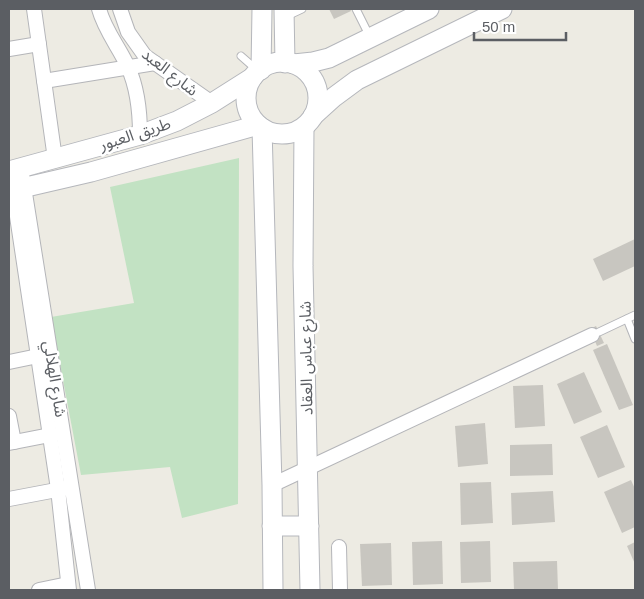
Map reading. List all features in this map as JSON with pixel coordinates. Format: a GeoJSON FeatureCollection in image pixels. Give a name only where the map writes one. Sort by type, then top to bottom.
{"type":"FeatureCollection","features":[{"type":"Feature","properties":{"kind":"street"},"geometry":{"type":"LineString","coordinates":[[34,9],[55,158]]}},
{"type":"Feature","properties":{"kind":"street","name":"شارع العبد"},"geometry":{"type":"LineString","coordinates":[[100,9],[106,30],[129,68],[136,90],[140,112],[140,135]]}},
{"type":"Feature","properties":{"kind":"street","name":"شارع العبد"},"geometry":{"type":"LineString","coordinates":[[120,9],[128,32],[145,56],[212,104]]}},
{"type":"Feature","properties":{"kind":"street"},"geometry":{"type":"LineString","coordinates":[[257,73],[262,9]]}},
{"type":"Feature","properties":{"kind":"street"},"geometry":{"type":"LineString","coordinates":[[429,9],[329,58],[313,62],[272,64],[257,73],[248,86],[246,97],[251,117],[260,127],[272,133],[294,132],[309,121],[334,97],[357,80],[502,9]]}},
{"type":"Feature","properties":{"kind":"street"},"geometry":{"type":"LineString","coordinates":[[284,13],[290,63]]}},
{"type":"Feature","properties":{"kind":"street"},"geometry":{"type":"LineString","coordinates":[[9,49],[39,44]]}},
{"type":"Feature","properties":{"kind":"street"},"geometry":{"type":"LineString","coordinates":[[44,81],[155,63]]}},
{"type":"Feature","properties":{"kind":"street"},"geometry":{"type":"LineString","coordinates":[[290,63],[305,70],[313,80],[318,92],[318,104],[309,121]]}},
{"type":"Feature","properties":{"kind":"street","name":"طريق العبور"},"geometry":{"type":"LineString","coordinates":[[12,169],[140,135],[177,121],[212,104],[257,73]]}},
{"type":"Feature","properties":{"kind":"street","name":"شارع عباس العقاد"},"geometry":{"type":"LineString","coordinates":[[309,121],[304,266],[310,590]]}},
{"type":"Feature","properties":{"kind":"street"},"geometry":{"type":"LineString","coordinates":[[260,127],[272,485],[273,590]]}},
{"type":"Feature","properties":{"kind":"street","name":"طريق العبور"},"geometry":{"type":"LineString","coordinates":[[16,190],[260,127]]}},
{"type":"Feature","properties":{"kind":"street","name":"شارع الهلالي"},"geometry":{"type":"LineString","coordinates":[[12,169],[73,487],[88,590]]}},
{"type":"Feature","properties":{"kind":"street","name":"شارع الهلالي"},"geometry":{"type":"LineString","coordinates":[[16,190],[58,489],[68,587]]}},
{"type":"Feature","properties":{"kind":"street"},"geometry":{"type":"LineString","coordinates":[[272,485],[596,333]]}},
{"type":"Feature","properties":{"kind":"street"},"geometry":{"type":"LineString","coordinates":[[9,362],[38,356]]}},
{"type":"Feature","properties":{"kind":"street"},"geometry":{"type":"LineString","coordinates":[[9,416],[11,443],[50,435]]}},
{"type":"Feature","properties":{"kind":"street"},"geometry":{"type":"LineString","coordinates":[[9,499],[73,487]]}},
{"type":"Feature","properties":{"kind":"street"},"geometry":{"type":"LineString","coordinates":[[272,526],[309,526]]}},
{"type":"Feature","properties":{"kind":"street"},"geometry":{"type":"LineString","coordinates":[[339,547],[340,590]]}},
{"type":"Feature","properties":{"kind":"street"},"geometry":{"type":"LineString","coordinates":[[39,590],[68,587]]}},
{"type":"Feature","properties":{"kind":"lane"},"geometry":{"type":"LineString","coordinates":[[284,13],[302,9]]}},
{"type":"Feature","properties":{"kind":"lane"},"geometry":{"type":"LineString","coordinates":[[356,9],[370,37]]}},
{"type":"Feature","properties":{"kind":"lane"},"geometry":{"type":"LineString","coordinates":[[241,56],[257,73]]}},
{"type":"Feature","properties":{"kind":"lane"},"geometry":{"type":"LineString","coordinates":[[596,333],[635,315]]}},
{"type":"Feature","properties":{"kind":"lane"},"geometry":{"type":"LineString","coordinates":[[627,319],[635,339]]}},
{"type":"Feature","properties":{"kind":"green space"},"geometry":{"type":"Polygon","coordinates":[[[239,158],[238,504],[182,518],[170,467],[81,475],[51,317],[134,303],[110,187],[239,158]]]}},
{"type":"Feature","properties":{"kind":"building"},"geometry":{"type":"Polygon","coordinates":[[[329,9],[350,9],[351,11],[334,19],[329,9]]]}},
{"type":"Feature","properties":{"kind":"building"},"geometry":{"type":"Polygon","coordinates":[[[635,239],[635,266],[603,281],[593,259],[635,239]]]}},
{"type":"Feature","properties":{"kind":"building"},"geometry":{"type":"Polygon","coordinates":[[[596,326],[604,343],[597,346],[590,329],[596,326]]]}},
{"type":"Feature","properties":{"kind":"building"},"geometry":{"type":"Polygon","coordinates":[[[607,344],[633,405],[619,410],[593,350],[607,344]]]}},
{"type":"Feature","properties":{"kind":"building"},"geometry":{"type":"Polygon","coordinates":[[[584,372],[602,412],[574,424],[557,384],[584,372]]]}},
{"type":"Feature","properties":{"kind":"building"},"geometry":{"type":"Polygon","coordinates":[[[543,385],[545,426],[515,428],[513,386],[543,385]]]}},
{"type":"Feature","properties":{"kind":"building"},"geometry":{"type":"Polygon","coordinates":[[[485,423],[488,464],[458,467],[455,426],[485,423]]]}},
{"type":"Feature","properties":{"kind":"building"},"geometry":{"type":"Polygon","coordinates":[[[607,425],[625,467],[598,478],[580,437],[607,425]]]}},
{"type":"Feature","properties":{"kind":"building"},"geometry":{"type":"Polygon","coordinates":[[[552,444],[553,475],[510,476],[510,445],[552,444]]]}},
{"type":"Feature","properties":{"kind":"building"},"geometry":{"type":"Polygon","coordinates":[[[631,480],[635,489],[635,527],[622,533],[604,492],[631,480]]]}},
{"type":"Feature","properties":{"kind":"building"},"geometry":{"type":"Polygon","coordinates":[[[491,482],[493,523],[461,525],[460,483],[491,482]]]}},
{"type":"Feature","properties":{"kind":"building"},"geometry":{"type":"Polygon","coordinates":[[[553,491],[555,522],[512,525],[511,493],[553,491]]]}},
{"type":"Feature","properties":{"kind":"building"},"geometry":{"type":"Polygon","coordinates":[[[442,541],[443,584],[413,585],[412,542],[442,541]]]}},
{"type":"Feature","properties":{"kind":"building"},"geometry":{"type":"Polygon","coordinates":[[[490,541],[491,582],[461,583],[460,542],[490,541]]]}},
{"type":"Feature","properties":{"kind":"building"},"geometry":{"type":"Polygon","coordinates":[[[635,542],[635,564],[627,546],[635,542]]]}},
{"type":"Feature","properties":{"kind":"building"},"geometry":{"type":"Polygon","coordinates":[[[391,543],[392,585],[362,586],[360,544],[391,543]]]}},
{"type":"Feature","properties":{"kind":"building"},"geometry":{"type":"Polygon","coordinates":[[[557,561],[558,590],[514,590],[513,562],[557,561]]]}}]}
